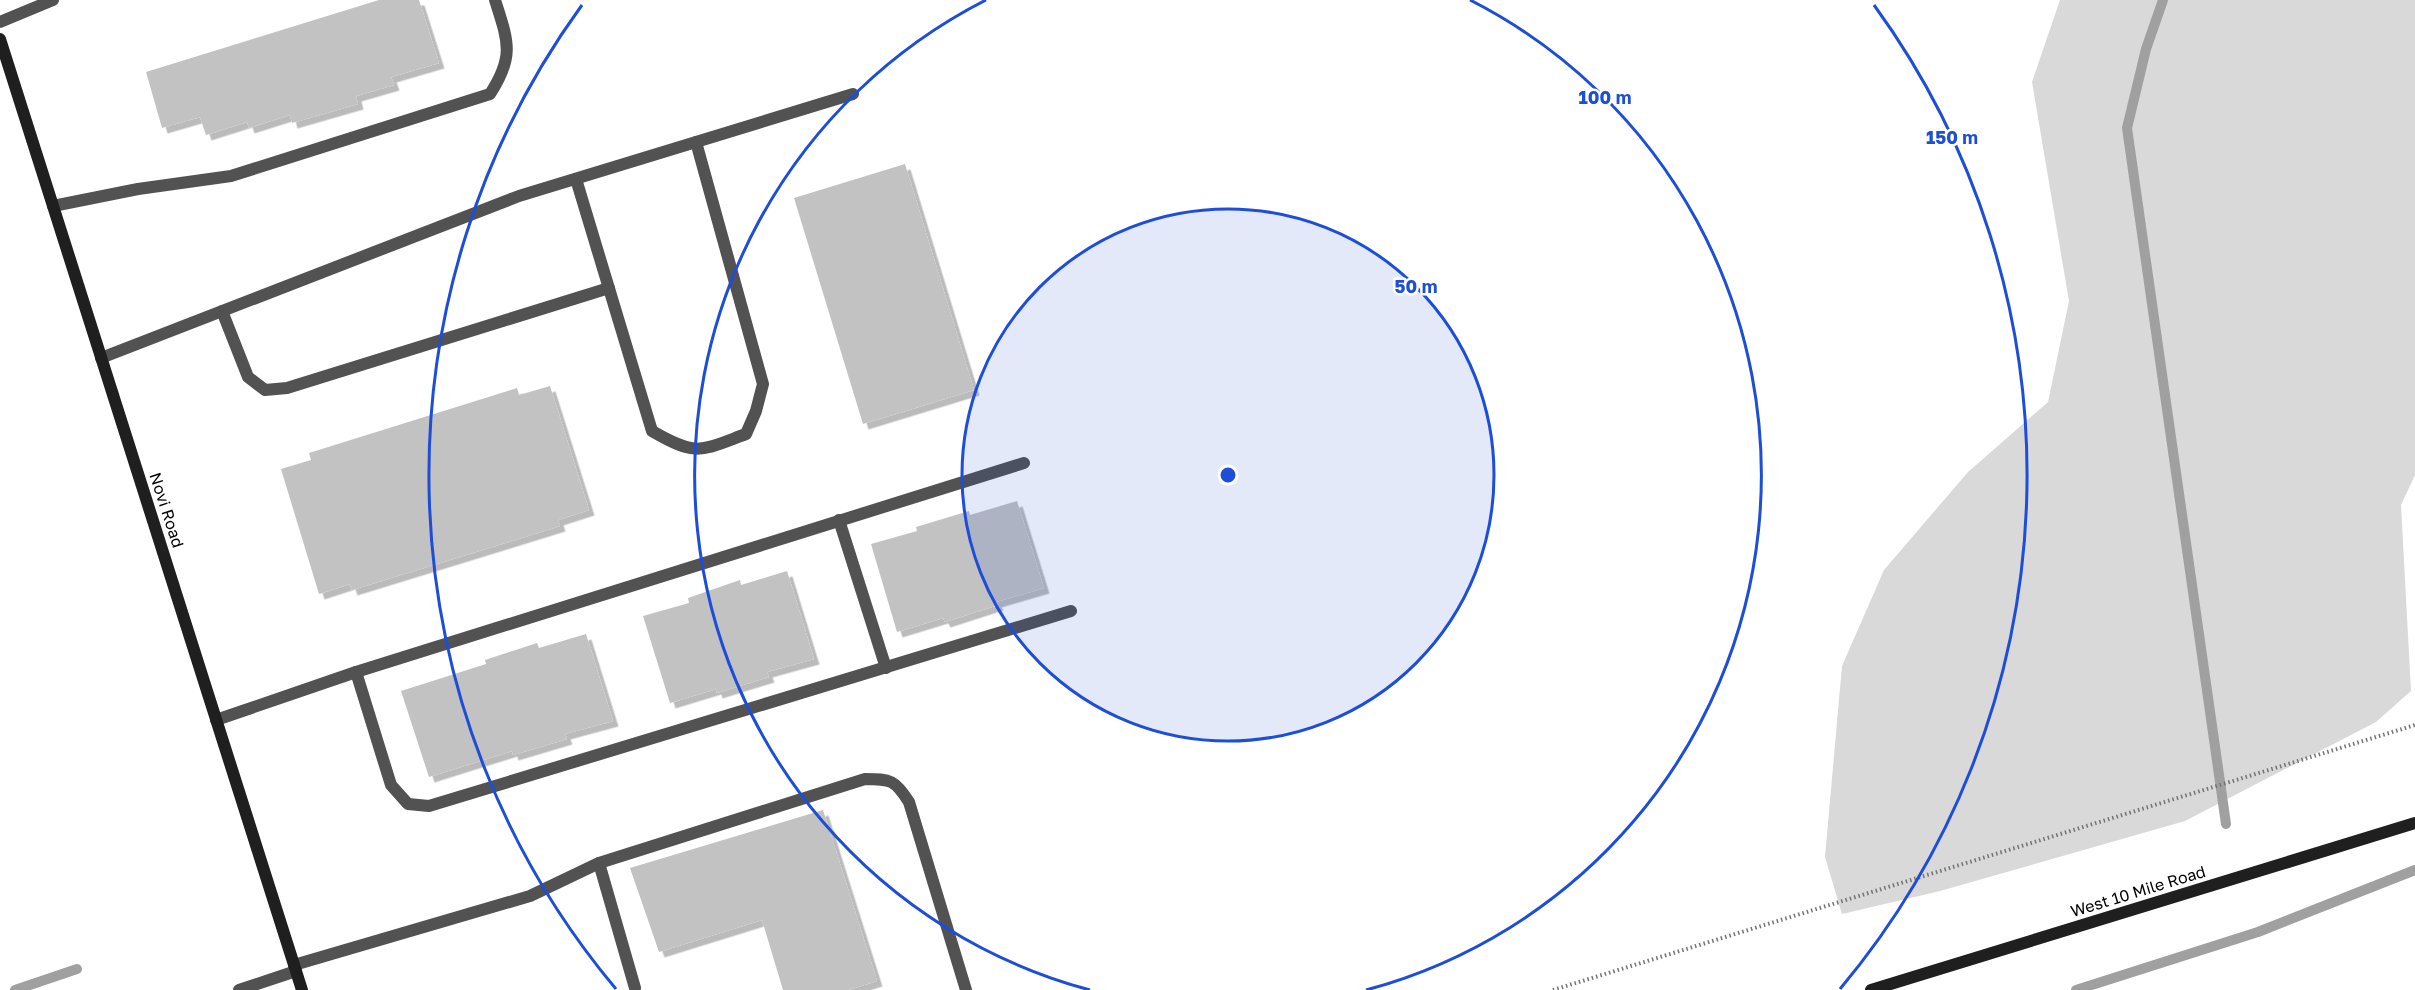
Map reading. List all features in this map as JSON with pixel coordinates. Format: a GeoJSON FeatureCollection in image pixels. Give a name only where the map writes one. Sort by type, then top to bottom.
{"type":"FeatureCollection","features":[{"type":"Feature","properties":{"kind":"main road","name":"Novi Road"},"geometry":{"type":"LineString","coordinates":[[0,39],[302,990]]}},
{"type":"Feature","properties":{"kind":"main road","name":"West 10 Mile Road"},"geometry":{"type":"LineString","coordinates":[[1871,990],[2415,823]]}},
{"type":"Feature","properties":{"kind":"lane"},"geometry":{"type":"LineString","coordinates":[[0,22],[53,0]]}},
{"type":"Feature","properties":{"kind":"lane"},"geometry":{"type":"LineString","coordinates":[[53,206],[138,189],[231,176],[490,94],[504,73],[508,41],[495,0]]}},
{"type":"Feature","properties":{"kind":"lane"},"geometry":{"type":"LineString","coordinates":[[101,358],[519,196],[853,94]]}},
{"type":"Feature","properties":{"kind":"lane"},"geometry":{"type":"LineString","coordinates":[[576,178],[652,431],[677,446],[702,450],[746,434],[756,411],[763,384],[696,142]]}},
{"type":"Feature","properties":{"kind":"lane"},"geometry":{"type":"LineString","coordinates":[[222,311],[248,376],[265,390],[287,388],[609,288]]}},
{"type":"Feature","properties":{"kind":"lane"},"geometry":{"type":"LineString","coordinates":[[216,720],[356,672],[1024,463]]}},
{"type":"Feature","properties":{"kind":"lane"},"geometry":{"type":"LineString","coordinates":[[839,520],[886,668]]}},
{"type":"Feature","properties":{"kind":"lane"},"geometry":{"type":"LineString","coordinates":[[356,672],[391,785],[408,804],[429,806],[1071,611]]}},
{"type":"Feature","properties":{"kind":"lane"},"geometry":{"type":"LineString","coordinates":[[239,990],[295,968],[530,896],[599,863],[865,779],[886,779],[898,785],[909,802],[966,990]]}},
{"type":"Feature","properties":{"kind":"lane"},"geometry":{"type":"LineString","coordinates":[[599,863],[635,989]]}},
{"type":"Feature","properties":{"kind":"path"},"geometry":{"type":"LineString","coordinates":[[1553,990],[2415,725]]}},
{"type":"Feature","properties":{"kind":"shaded area"},"geometry":{"type":"Polygon","coordinates":[[[2060,0],[2415,0],[2415,475],[2401,505],[2411,691],[2376,722],[2185,821],[1940,891],[1842,914],[1825,857],[1842,666],[1884,570],[1968,472],[2048,402],[2069,301],[2032,82],[2060,0]]]}},
{"type":"Feature","properties":{"kind":"building"},"geometry":{"type":"Polygon","coordinates":[[[379,0],[419,0],[439,63],[391,77],[394,85],[356,96],[358,104],[292,123],[290,115],[249,128],[247,122],[206,135],[200,117],[162,128],[146,72],[379,0]]]}},
{"type":"Feature","properties":{"kind":"building"},"geometry":{"type":"Polygon","coordinates":[[[905,164],[974,390],[863,424],[794,198],[905,164]]]}},
{"type":"Feature","properties":{"kind":"building"},"geometry":{"type":"Polygon","coordinates":[[[550,386],[589,510],[558,520],[560,526],[352,590],[350,584],[319,594],[281,469],[311,460],[309,453],[517,388],[519,395],[550,386]]]}},
{"type":"Feature","properties":{"kind":"building"},"geometry":{"type":"Polygon","coordinates":[[[1017,501],[1044,588],[996,602],[998,605],[945,622],[943,618],[897,632],[871,544],[917,531],[916,527],[969,511],[970,515],[1017,501]]]}},
{"type":"Feature","properties":{"kind":"building"},"geometry":{"type":"Polygon","coordinates":[[[787,571],[814,659],[767,672],[769,677],[717,693],[716,689],[670,703],[643,616],[689,603],[688,598],[740,580],[741,585],[787,571]]]}},
{"type":"Feature","properties":{"kind":"building"},"geometry":{"type":"Polygon","coordinates":[[[586,634],[613,721],[565,734],[567,739],[513,755],[512,751],[429,777],[401,691],[486,664],[485,660],[537,643],[539,648],[586,634]]]}},
{"type":"Feature","properties":{"kind":"building"},"geometry":{"type":"Polygon","coordinates":[[[823,810],[877,981],[848,990],[783,990],[762,920],[659,952],[630,868],[823,810]]]}},
{"type":"Feature","properties":{"kind":"waterway"},"geometry":{"type":"LineString","coordinates":[[2163,0],[2146,49],[2127,128],[2226,824]]}},
{"type":"Feature","properties":{"kind":"waterway"},"geometry":{"type":"LineString","coordinates":[[2076,990],[2258,932],[2415,870]]}},
{"type":"Feature","properties":{"kind":"waterway"},"geometry":{"type":"LineString","coordinates":[[15,990],[77,969]]}}]}
